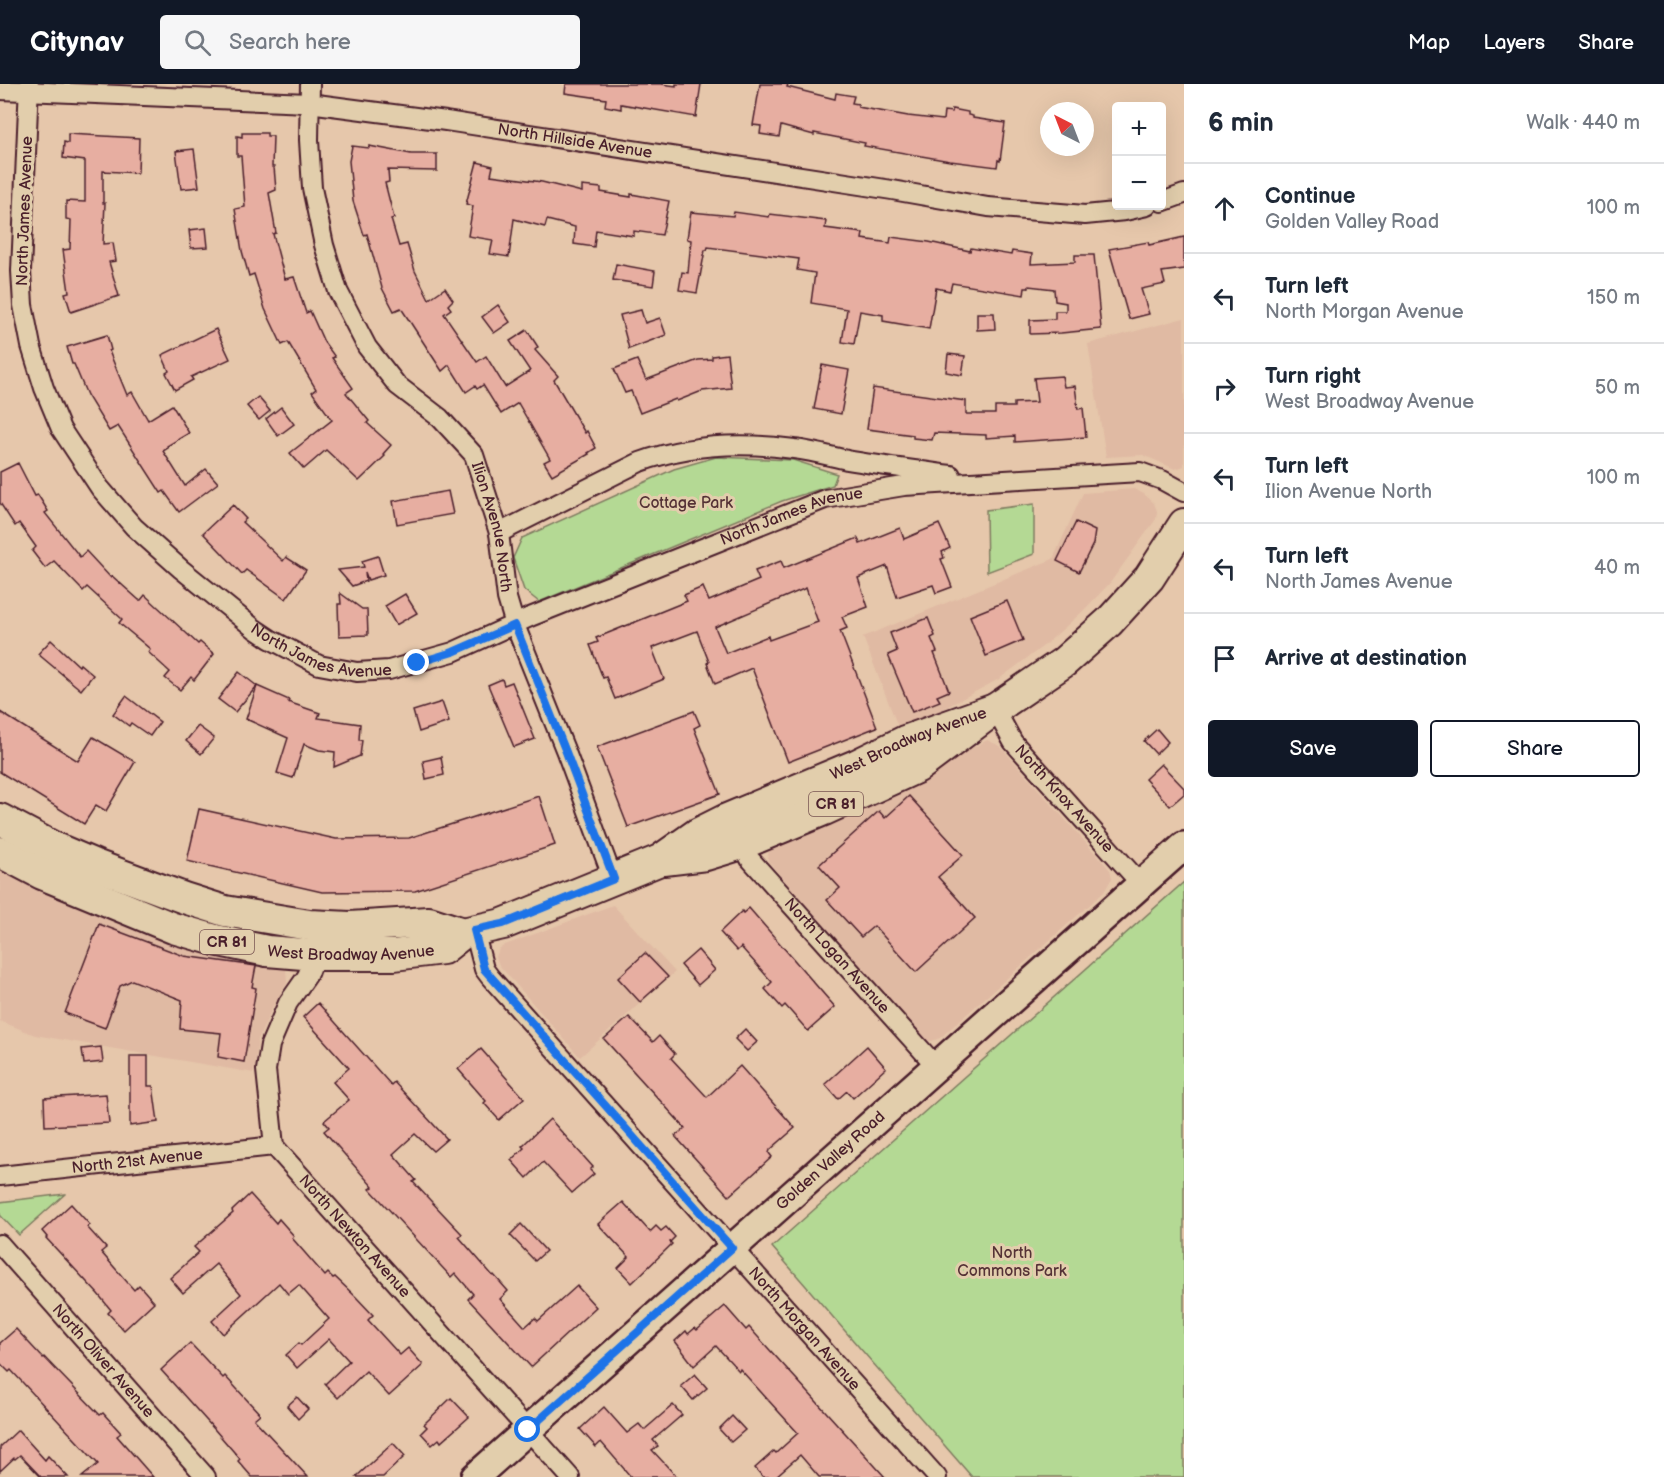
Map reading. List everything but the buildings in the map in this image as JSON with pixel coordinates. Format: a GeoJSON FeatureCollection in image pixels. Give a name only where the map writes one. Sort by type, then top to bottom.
{"type":"FeatureCollection","features":[{"type":"Feature","properties":{"kind":"main road","name":"West Broadway Avenue"},"geometry":{"type":"LineString","coordinates":[[660,860],[706,855],[742,844],[918,767],[995,709],[1064,662],[1109,622],[1149,578],[1183,529]]}},
{"type":"Feature","properties":{"kind":"main road","name":"West Broadway Avenue"},"geometry":{"type":"LineString","coordinates":[[0,852],[42,874],[173,928],[215,940],[267,951],[315,955],[394,955],[444,949],[469,931],[503,924],[660,860],[697,834],[727,819],[856,765],[905,741],[995,709]]}},
{"type":"Feature","properties":{"kind":"main road","name":"West Broadway Avenue"},"geometry":{"type":"LineString","coordinates":[[0,819],[95,865],[225,911],[319,926],[350,927],[429,922],[469,931]]}},
{"type":"Feature","properties":{"kind":"street","name":"Ilion Avenue North"},"geometry":{"type":"LineString","coordinates":[[310,84],[309,140],[312,188],[324,245],[338,291],[367,346],[397,385],[440,418],[474,455],[499,533],[507,598],[515,625],[614,879]]}},
{"type":"Feature","properties":{"kind":"street","name":"North Hillside Avenue"},"geometry":{"type":"LineString","coordinates":[[0,90],[29,87],[309,103],[458,123],[988,207],[1041,213],[1085,214],[1129,210]]}},
{"type":"Feature","properties":{"kind":"street","name":"North James Avenue"},"geometry":{"type":"LineString","coordinates":[[29,87],[21,271],[23,305],[31,346],[44,388],[61,429],[100,488],[134,527],[181,569],[255,629],[318,665],[357,672],[389,670],[453,652],[825,499],[904,486],[1140,472],[1162,480],[1184,492]]}},
{"type":"Feature","properties":{"kind":"street"},"geometry":{"type":"LineString","coordinates":[[1166,200],[1184,194]]}},
{"type":"Feature","properties":{"kind":"street","name":"North James Avenue"},"geometry":{"type":"LineString","coordinates":[[499,533],[557,506],[640,462],[658,455],[704,447],[749,445],[795,449],[849,460],[986,480]]}},
{"type":"Feature","properties":{"kind":"street","name":"North Knox Avenue"},"geometry":{"type":"LineString","coordinates":[[995,709],[1013,742],[1141,884]]}},
{"type":"Feature","properties":{"kind":"street","name":"North Logan Avenue"},"geometry":{"type":"LineString","coordinates":[[742,844],[750,859],[936,1066]]}},
{"type":"Feature","properties":{"kind":"street","name":"Golden Valley Road"},"geometry":{"type":"LineString","coordinates":[[476,1477],[1184,846]]}},
{"type":"Feature","properties":{"kind":"street","name":"North Morgan Avenue"},"geometry":{"type":"LineString","coordinates":[[469,931],[484,969],[490,977],[937,1477]]}},
{"type":"Feature","properties":{"kind":"street"},"geometry":{"type":"LineString","coordinates":[[274,1146],[266,1070],[270,1045],[288,1003],[307,976],[315,955]]}},
{"type":"Feature","properties":{"kind":"street","name":"North 21st Avenue"},"geometry":{"type":"LineString","coordinates":[[0,1176],[274,1146]]}},
{"type":"Feature","properties":{"kind":"street","name":"North Newton Avenue"},"geometry":{"type":"LineString","coordinates":[[274,1146],[570,1477]]}},
{"type":"Feature","properties":{"kind":"street","name":"North Oliver Avenue"},"geometry":{"type":"LineString","coordinates":[[0,1244],[206,1477]]}},
{"type":"Feature","properties":{"kind":"shaded area"},"geometry":{"type":"Polygon","coordinates":[[[1184,318],[1184,466],[1175,469],[1143,455],[1106,457],[1088,344],[1184,318]]]}},
{"type":"Feature","properties":{"kind":"shaded area"},"geometry":{"type":"Polygon","coordinates":[[[1134,489],[1154,503],[1157,511],[1156,519],[1110,583],[1046,644],[999,679],[900,732],[863,637],[1053,559],[1083,493],[1134,489]]]}},
{"type":"Feature","properties":{"kind":"shaded area"},"geometry":{"type":"Polygon","coordinates":[[[987,740],[1000,746],[1110,870],[1112,878],[1104,892],[940,1038],[925,1041],[768,861],[768,855],[770,847],[915,780],[987,740]]]}},
{"type":"Feature","properties":{"kind":"shaded area"},"geometry":{"type":"Polygon","coordinates":[[[0,865],[282,963],[286,969],[287,983],[273,1006],[258,1040],[254,1073],[35,1035],[0,1021],[0,865]]]}},
{"type":"Feature","properties":{"kind":"shaded area"},"geometry":{"type":"Polygon","coordinates":[[[613,905],[675,972],[580,1057],[499,965],[496,957],[499,949],[505,945],[613,905]]]}},
{"type":"Feature","properties":{"kind":"green space","name":"Cottage Park"},"geometry":{"type":"Polygon","coordinates":[[[716,457],[793,460],[837,474],[833,485],[782,501],[539,602],[524,590],[513,558],[522,538],[674,469],[716,457]]]}},
{"type":"Feature","properties":{"kind":"green space"},"geometry":{"type":"Polygon","coordinates":[[[1034,504],[1034,554],[987,572],[986,510],[1034,504]]]}},
{"type":"Feature","properties":{"kind":"green space","name":"North Commons Park"},"geometry":{"type":"Polygon","coordinates":[[[1184,882],[1184,1477],[972,1477],[772,1247],[1184,882]]]}},
{"type":"Feature","properties":{"kind":"green space"},"geometry":{"type":"Polygon","coordinates":[[[65,1194],[19,1235],[0,1215],[0,1202],[65,1194]]]}},
{"type":"Feature","properties":{"kind":"route"},"geometry":{"type":"LineString","coordinates":[[417,663],[453,652],[515,625],[614,879],[503,924],[474,930],[484,969],[732,1248],[528,1430]]}}]}
